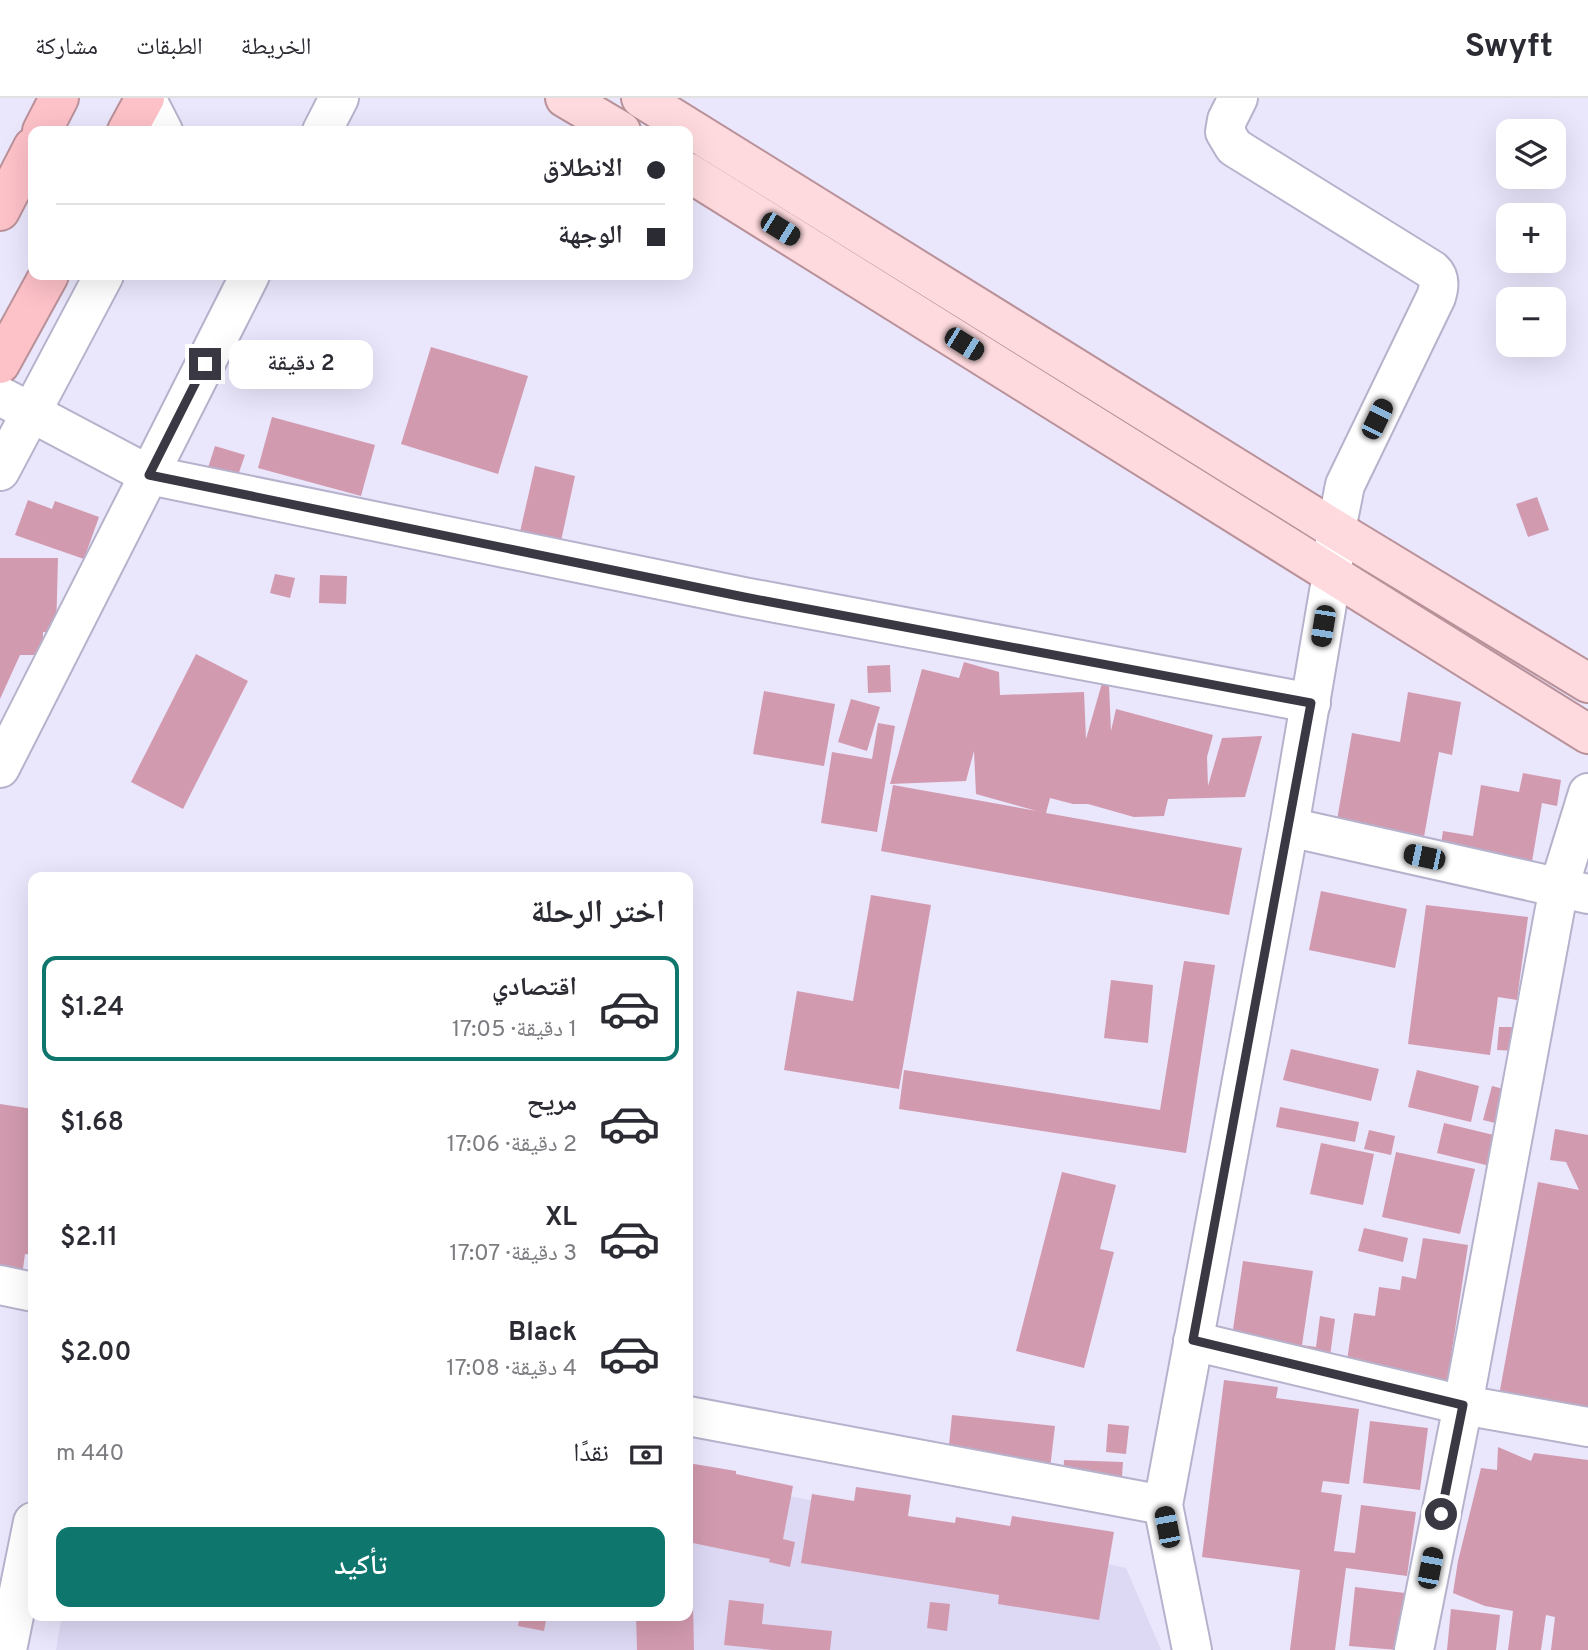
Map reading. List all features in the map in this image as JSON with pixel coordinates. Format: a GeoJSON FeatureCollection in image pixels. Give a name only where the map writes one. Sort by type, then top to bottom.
{"type":"FeatureCollection","features":[{"type":"Feature","properties":{"kind":"highway"},"geometry":{"type":"LineString","coordinates":[[45,126],[59,98]]}},
{"type":"Feature","properties":{"kind":"highway"},"geometry":{"type":"LineString","coordinates":[[130,126],[146,98]]}},
{"type":"Feature","properties":{"kind":"highway"},"geometry":{"type":"LineString","coordinates":[[0,211],[28,157]]}},
{"type":"Feature","properties":{"kind":"highway"},"geometry":{"type":"LineString","coordinates":[[0,364],[46,280]]}},
{"type":"Feature","properties":{"kind":"main road"},"geometry":{"type":"LineString","coordinates":[[565,98],[613,126]]}},
{"type":"Feature","properties":{"kind":"main road"},"geometry":{"type":"LineString","coordinates":[[641,98],[678,126]]}},
{"type":"Feature","properties":{"kind":"main road"},"geometry":{"type":"LineString","coordinates":[[693,136],[1588,683]]}},
{"type":"Feature","properties":{"kind":"main road"},"geometry":{"type":"LineString","coordinates":[[693,175],[1588,734]]}},
{"type":"Feature","properties":{"kind":"street"},"geometry":{"type":"LineString","coordinates":[[146,98],[160,126]]}},
{"type":"Feature","properties":{"kind":"street"},"geometry":{"type":"LineString","coordinates":[[325,126],[339,98]]}},
{"type":"Feature","properties":{"kind":"street"},"geometry":{"type":"LineString","coordinates":[[1192,1650],[1163,1505],[1289,827],[1332,574],[1336,530],[1345,485],[1436,298],[1439,284],[1432,270],[1234,147],[1224,132],[1238,98]]}},
{"type":"Feature","properties":{"kind":"street"},"geometry":{"type":"LineString","coordinates":[[0,471],[16,404],[101,280]]}},
{"type":"Feature","properties":{"kind":"street"},"geometry":{"type":"LineString","coordinates":[[0,768],[247,280]]}},
{"type":"Feature","properties":{"kind":"street"},"geometry":{"type":"LineString","coordinates":[[16,404],[149,475],[744,597],[1311,703]]}},
{"type":"Feature","properties":{"kind":"street"},"geometry":{"type":"LineString","coordinates":[[1414,1650],[1463,1405],[1574,891],[1588,793]]}},
{"type":"Feature","properties":{"kind":"street"},"geometry":{"type":"LineString","coordinates":[[1289,827],[1574,891]]}},
{"type":"Feature","properties":{"kind":"street"},"geometry":{"type":"LineString","coordinates":[[0,1284],[28,1291]]}},
{"type":"Feature","properties":{"kind":"street"},"geometry":{"type":"LineString","coordinates":[[1193,1340],[1463,1405],[1588,1427]]}},
{"type":"Feature","properties":{"kind":"street"},"geometry":{"type":"LineString","coordinates":[[693,1417],[1163,1505]]}},
{"type":"Feature","properties":{"kind":"street"},"geometry":{"type":"LineString","coordinates":[[7,1650],[28,1547]]}},
{"type":"Feature","properties":{"kind":"shaded area"},"geometry":{"type":"Polygon","coordinates":[[[693,1475],[1126,1568],[1161,1650],[56,1650],[61,1621],[693,1621],[693,1475]]]}},
{"type":"Feature","properties":{"kind":"building"},"geometry":{"type":"Polygon","coordinates":[[[431,347],[528,376],[498,474],[401,444],[431,347]]]}},
{"type":"Feature","properties":{"kind":"building"},"geometry":{"type":"Polygon","coordinates":[[[272,417],[375,445],[361,496],[258,468],[272,417]]]}},
{"type":"Feature","properties":{"kind":"building"},"geometry":{"type":"Polygon","coordinates":[[[215,446],[245,455],[235,484],[206,474],[215,446]]]}},
{"type":"Feature","properties":{"kind":"building"},"geometry":{"type":"Polygon","coordinates":[[[535,466],[575,476],[561,541],[520,532],[535,466]]]}},
{"type":"Feature","properties":{"kind":"building"},"geometry":{"type":"Polygon","coordinates":[[[1537,497],[1549,530],[1528,537],[1516,504],[1537,497]]]}},
{"type":"Feature","properties":{"kind":"building"},"geometry":{"type":"Polygon","coordinates":[[[28,500],[52,509],[55,501],[99,517],[84,559],[15,535],[28,500]]]}},
{"type":"Feature","properties":{"kind":"building"},"geometry":{"type":"Polygon","coordinates":[[[0,558],[58,558],[56,633],[43,632],[43,655],[20,655],[0,699],[0,558]]]}},
{"type":"Feature","properties":{"kind":"building"},"geometry":{"type":"Polygon","coordinates":[[[275,574],[295,578],[290,598],[270,593],[275,574]]]}},
{"type":"Feature","properties":{"kind":"building"},"geometry":{"type":"Polygon","coordinates":[[[320,575],[347,576],[346,604],[319,603],[320,575]]]}},
{"type":"Feature","properties":{"kind":"building"},"geometry":{"type":"Polygon","coordinates":[[[196,654],[248,681],[183,809],[131,782],[196,654]]]}},
{"type":"Feature","properties":{"kind":"building"},"geometry":{"type":"Polygon","coordinates":[[[964,662],[999,672],[1000,695],[1084,692],[1086,739],[1108,662],[1111,731],[1116,709],[1213,735],[1207,757],[1208,786],[1222,738],[1262,736],[1245,797],[1168,799],[1164,816],[1134,817],[1088,804],[1073,804],[1050,798],[1046,813],[1242,848],[1229,915],[881,851],[893,785],[1037,811],[976,794],[974,751],[966,781],[890,784],[922,669],[959,678],[964,662]]]}},
{"type":"Feature","properties":{"kind":"building"},"geometry":{"type":"Polygon","coordinates":[[[890,665],[891,692],[868,693],[867,666],[890,665]]]}},
{"type":"Feature","properties":{"kind":"building"},"geometry":{"type":"Polygon","coordinates":[[[764,691],[835,704],[824,766],[753,754],[764,691]]]}},
{"type":"Feature","properties":{"kind":"building"},"geometry":{"type":"Polygon","coordinates":[[[1408,692],[1461,702],[1452,755],[1439,752],[1419,865],[1332,849],[1352,733],[1400,742],[1408,692]]]}},
{"type":"Feature","properties":{"kind":"building"},"geometry":{"type":"Polygon","coordinates":[[[851,699],[880,707],[867,751],[838,742],[851,699]]]}},
{"type":"Feature","properties":{"kind":"building"},"geometry":{"type":"Polygon","coordinates":[[[878,723],[895,726],[877,832],[821,823],[832,752],[872,759],[878,723]]]}},
{"type":"Feature","properties":{"kind":"building"},"geometry":{"type":"Polygon","coordinates":[[[1523,773],[1561,780],[1557,806],[1542,803],[1529,879],[1438,864],[1443,831],[1473,836],[1481,785],[1519,792],[1523,773]]]}},
{"type":"Feature","properties":{"kind":"building"},"geometry":{"type":"Polygon","coordinates":[[[1321,891],[1407,909],[1395,968],[1309,950],[1321,891]]]}},
{"type":"Feature","properties":{"kind":"building"},"geometry":{"type":"Polygon","coordinates":[[[871,895],[931,905],[899,1089],[784,1070],[797,991],[853,1001],[871,895]]]}},
{"type":"Feature","properties":{"kind":"building"},"geometry":{"type":"Polygon","coordinates":[[[1426,905],[1528,917],[1517,1000],[1498,997],[1490,1055],[1408,1044],[1426,905]]]}},
{"type":"Feature","properties":{"kind":"building"},"geometry":{"type":"Polygon","coordinates":[[[1184,961],[1215,965],[1186,1153],[899,1109],[904,1070],[1160,1110],[1184,961]]]}},
{"type":"Feature","properties":{"kind":"building"},"geometry":{"type":"Polygon","coordinates":[[[1111,980],[1153,985],[1148,1043],[1104,1038],[1111,980]]]}},
{"type":"Feature","properties":{"kind":"building"},"geometry":{"type":"Polygon","coordinates":[[[1499,1027],[1516,1027],[1515,1051],[1497,1050],[1499,1027]]]}},
{"type":"Feature","properties":{"kind":"building"},"geometry":{"type":"Polygon","coordinates":[[[1291,1049],[1379,1069],[1371,1101],[1283,1080],[1291,1049]]]}},
{"type":"Feature","properties":{"kind":"building"},"geometry":{"type":"Polygon","coordinates":[[[1417,1070],[1479,1086],[1471,1122],[1408,1107],[1417,1070]]]}},
{"type":"Feature","properties":{"kind":"building"},"geometry":{"type":"Polygon","coordinates":[[[1492,1086],[1515,1092],[1507,1126],[1483,1120],[1492,1086]]]}},
{"type":"Feature","properties":{"kind":"building"},"geometry":{"type":"Polygon","coordinates":[[[0,1104],[28,1108],[28,1254],[25,1254],[22,1276],[0,1273],[0,1104]]]}},
{"type":"Feature","properties":{"kind":"building"},"geometry":{"type":"Polygon","coordinates":[[[1280,1107],[1359,1122],[1355,1142],[1276,1127],[1280,1107]]]}},
{"type":"Feature","properties":{"kind":"building"},"geometry":{"type":"Polygon","coordinates":[[[1444,1123],[1506,1138],[1498,1168],[1437,1153],[1444,1123]]]}},
{"type":"Feature","properties":{"kind":"building"},"geometry":{"type":"Polygon","coordinates":[[[1555,1129],[1588,1135],[1588,1430],[1498,1401],[1538,1182],[1579,1190],[1566,1162],[1550,1160],[1555,1129]]]}},
{"type":"Feature","properties":{"kind":"building"},"geometry":{"type":"Polygon","coordinates":[[[1369,1130],[1395,1136],[1391,1155],[1364,1149],[1369,1130]]]}},
{"type":"Feature","properties":{"kind":"building"},"geometry":{"type":"Polygon","coordinates":[[[1321,1143],[1374,1154],[1363,1205],[1310,1194],[1321,1143]]]}},
{"type":"Feature","properties":{"kind":"building"},"geometry":{"type":"Polygon","coordinates":[[[1396,1152],[1475,1169],[1460,1234],[1382,1217],[1396,1152]]]}},
{"type":"Feature","properties":{"kind":"building"},"geometry":{"type":"Polygon","coordinates":[[[1062,1172],[1116,1185],[1100,1249],[1114,1252],[1084,1368],[1016,1351],[1062,1172]]]}},
{"type":"Feature","properties":{"kind":"building"},"geometry":{"type":"Polygon","coordinates":[[[1364,1228],[1408,1238],[1403,1262],[1358,1251],[1364,1228]]]}},
{"type":"Feature","properties":{"kind":"building"},"geometry":{"type":"Polygon","coordinates":[[[1423,1238],[1468,1245],[1445,1396],[1344,1381],[1354,1313],[1375,1316],[1379,1287],[1400,1290],[1402,1276],[1416,1279],[1423,1238]]]}},
{"type":"Feature","properties":{"kind":"building"},"geometry":{"type":"Polygon","coordinates":[[[1243,1261],[1313,1271],[1302,1345],[1316,1347],[1320,1316],[1335,1319],[1328,1371],[1229,1357],[1243,1261]]]}},
{"type":"Feature","properties":{"kind":"building"},"geometry":{"type":"Polygon","coordinates":[[[1224,1380],[1278,1387],[1276,1398],[1359,1409],[1349,1484],[1323,1481],[1321,1492],[1342,1495],[1334,1551],[1355,1553],[1361,1505],[1416,1512],[1407,1576],[1346,1568],[1335,1650],[1290,1650],[1300,1570],[1202,1557],[1224,1380]]]}},
{"type":"Feature","properties":{"kind":"building"},"geometry":{"type":"Polygon","coordinates":[[[952,1415],[1055,1426],[1049,1477],[947,1465],[952,1415]]]}},
{"type":"Feature","properties":{"kind":"building"},"geometry":{"type":"Polygon","coordinates":[[[1370,1421],[1428,1428],[1420,1490],[1363,1483],[1370,1421]]]}},
{"type":"Feature","properties":{"kind":"building"},"geometry":{"type":"Polygon","coordinates":[[[1108,1424],[1129,1426],[1126,1454],[1106,1452],[1108,1424]]]}},
{"type":"Feature","properties":{"kind":"building"},"geometry":{"type":"Polygon","coordinates":[[[1498,1447],[1531,1461],[1534,1453],[1588,1460],[1588,1650],[1551,1650],[1555,1617],[1546,1615],[1541,1650],[1508,1650],[1513,1611],[1485,1606],[1453,1593],[1458,1561],[1481,1468],[1497,1470],[1498,1447]]]}},
{"type":"Feature","properties":{"kind":"building"},"geometry":{"type":"Polygon","coordinates":[[[1064,1460],[1123,1462],[1121,1491],[1063,1489],[1064,1460]]]}},
{"type":"Feature","properties":{"kind":"building"},"geometry":{"type":"Polygon","coordinates":[[[693,1464],[736,1471],[736,1474],[793,1486],[783,1539],[795,1542],[790,1567],[769,1562],[770,1559],[693,1543],[693,1464]]]}},
{"type":"Feature","properties":{"kind":"building"},"geometry":{"type":"Polygon","coordinates":[[[856,1487],[911,1495],[908,1516],[955,1523],[956,1517],[1010,1526],[1012,1516],[1114,1532],[1099,1620],[998,1604],[999,1595],[801,1563],[812,1494],[854,1501],[856,1487]]]}},
{"type":"Feature","properties":{"kind":"building"},"geometry":{"type":"Polygon","coordinates":[[[1355,1587],[1405,1593],[1398,1650],[1349,1646],[1355,1587]]]}},
{"type":"Feature","properties":{"kind":"building"},"geometry":{"type":"Polygon","coordinates":[[[729,1600],[764,1604],[762,1624],[832,1631],[830,1650],[773,1650],[724,1645],[729,1600]]]}},
{"type":"Feature","properties":{"kind":"building"},"geometry":{"type":"Polygon","coordinates":[[[930,1602],[950,1604],[947,1631],[927,1628],[930,1602]]]}},
{"type":"Feature","properties":{"kind":"building"},"geometry":{"type":"Polygon","coordinates":[[[693,1605],[694,1650],[637,1650],[636,1621],[693,1621],[693,1605]]]}},
{"type":"Feature","properties":{"kind":"building"},"geometry":{"type":"Polygon","coordinates":[[[1451,1609],[1500,1615],[1496,1650],[1447,1650],[1451,1609]]]}},
{"type":"Feature","properties":{"kind":"building"},"geometry":{"type":"Polygon","coordinates":[[[519,1621],[546,1621],[544,1631],[518,1626],[519,1621]]]}},
{"type":"Feature","properties":{"kind":"route"},"geometry":{"type":"LineString","coordinates":[[205,364],[149,475],[744,597],[1311,703],[1193,1340],[1463,1405],[1441,1514]]}}]}
